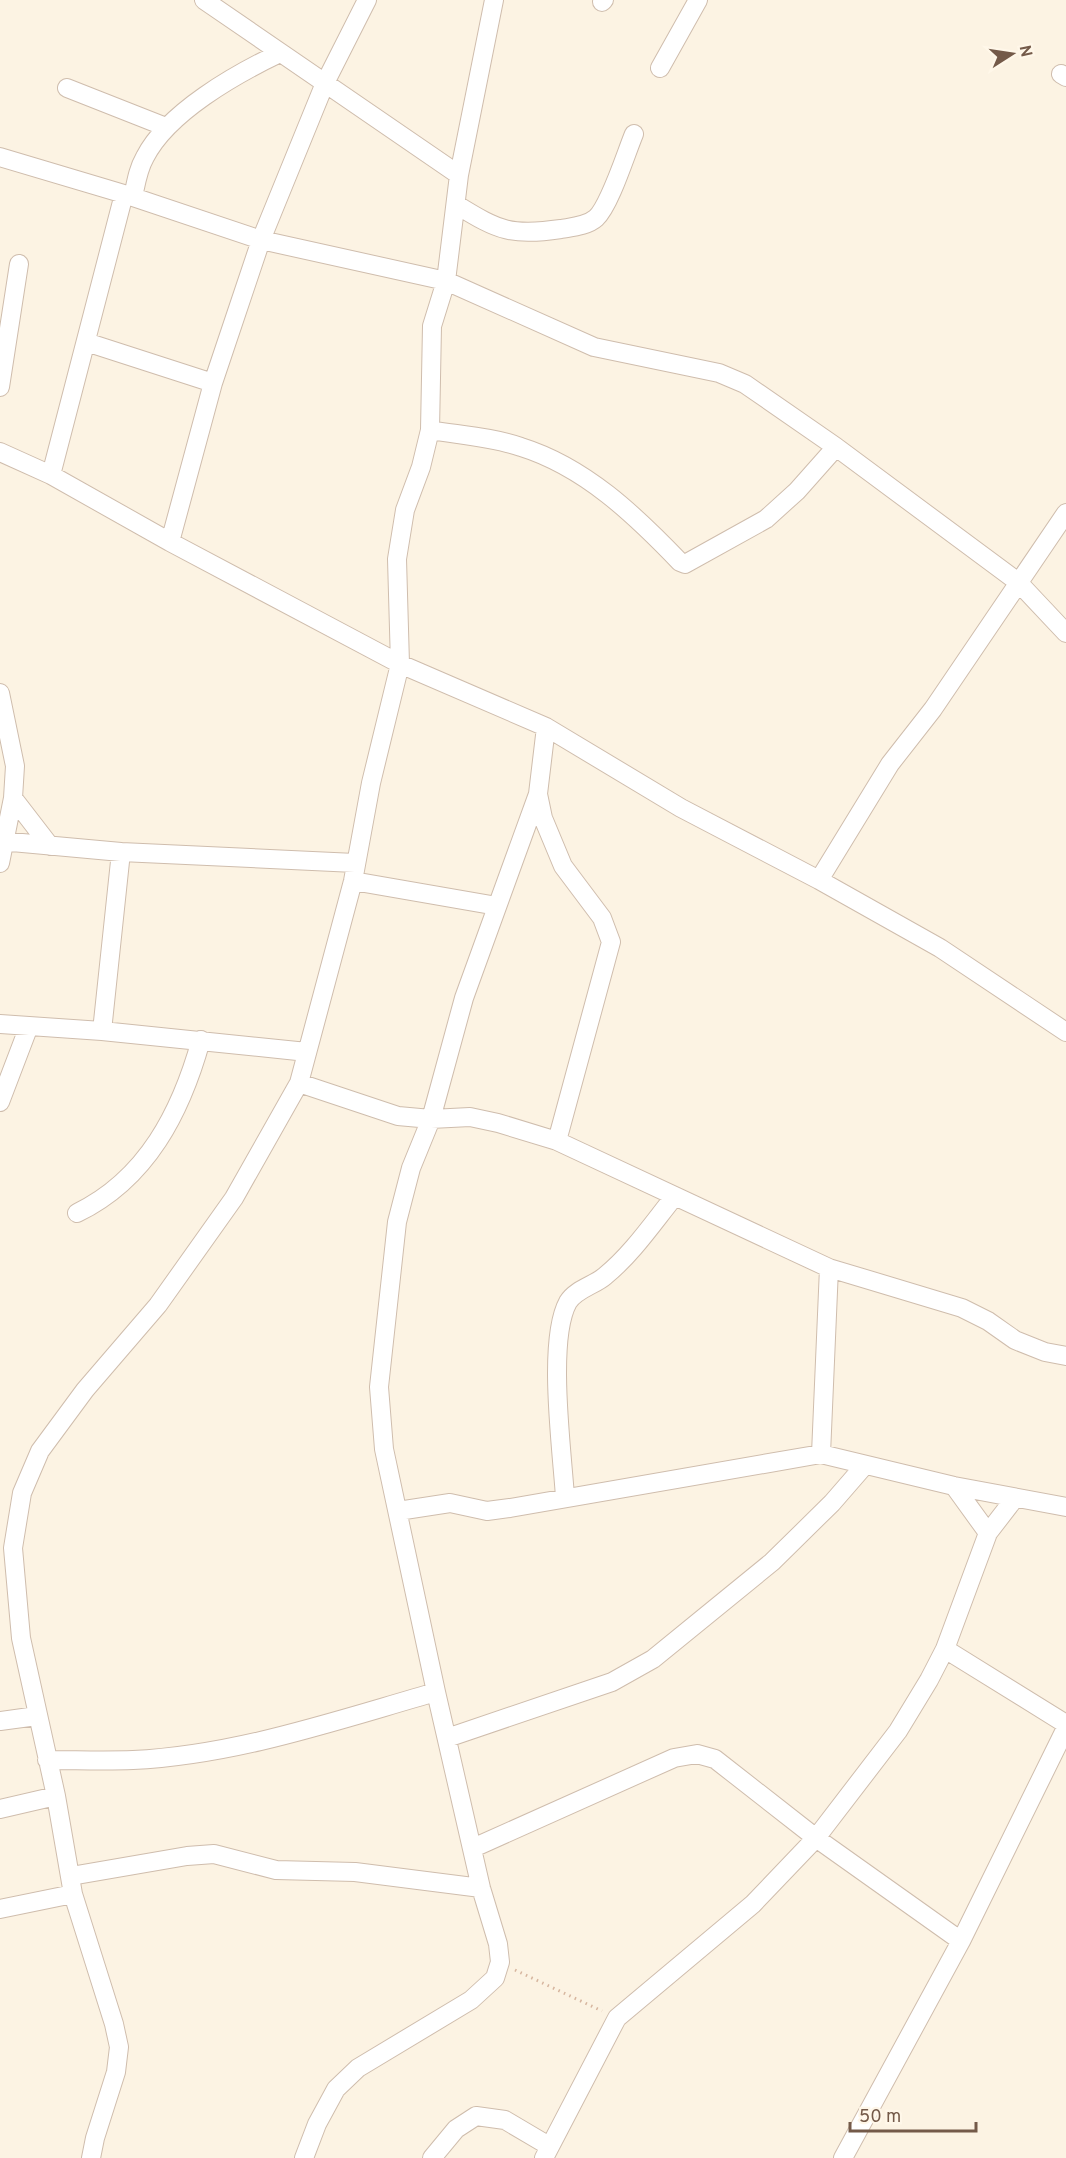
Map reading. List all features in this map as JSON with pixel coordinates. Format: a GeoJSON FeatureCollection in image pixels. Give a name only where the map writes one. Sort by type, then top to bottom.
{"type":"FeatureCollection","features":[{"type":"Feature","properties":{"kind":"street"},"geometry":{"type":"LineString","coordinates":[[204,0],[459,175]]}},
{"type":"Feature","properties":{"kind":"street"},"geometry":{"type":"LineString","coordinates":[[170,542],[213,383],[261,240],[325,83],[367,0]]}},
{"type":"Feature","properties":{"kind":"street"},"geometry":{"type":"LineString","coordinates":[[91,2158],[94,2138],[116,2072],[119,2047],[72,1885],[56,1796],[36,1716],[21,1638],[7,1546],[22,1493],[40,1451],[85,1390],[158,1305],[234,1198],[299,1083],[354,872],[400,664],[397,559],[405,510],[421,467],[430,430],[432,326],[446,281],[459,175],[494,0]]}},
{"type":"Feature","properties":{"kind":"street"},"geometry":{"type":"LineString","coordinates":[[660,68],[698,0]]}},
{"type":"Feature","properties":{"kind":"street"},"geometry":{"type":"LineString","coordinates":[[51,475],[128,195],[144,158],[166,128],[233,76],[280,53]]}},
{"type":"Feature","properties":{"kind":"street"},"geometry":{"type":"LineString","coordinates":[[68,88],[166,128]]}},
{"type":"Feature","properties":{"kind":"street"},"geometry":{"type":"LineString","coordinates":[[457,205],[485,222],[509,232],[529,233],[577,227],[596,218],[609,195],[634,134]]}},
{"type":"Feature","properties":{"kind":"street"},"geometry":{"type":"LineString","coordinates":[[0,157],[128,195],[261,240],[446,281],[594,347],[720,373],[736,380],[836,447],[1018,582],[1066,633]]}},
{"type":"Feature","properties":{"kind":"street"},"geometry":{"type":"LineString","coordinates":[[0,387],[19,264]]}},
{"type":"Feature","properties":{"kind":"street"},"geometry":{"type":"LineString","coordinates":[[86,342],[213,383]]}},
{"type":"Feature","properties":{"kind":"street"},"geometry":{"type":"LineString","coordinates":[[430,430],[519,446],[547,457],[588,480],[638,519],[680,562],[685,564],[766,519],[797,491],[836,447]]}},
{"type":"Feature","properties":{"kind":"street"},"geometry":{"type":"LineString","coordinates":[[0,452],[51,475],[170,542],[400,664],[546,727],[681,808],[819,880],[940,948],[1066,1032]]}},
{"type":"Feature","properties":{"kind":"street"},"geometry":{"type":"LineString","coordinates":[[819,880],[890,764],[933,709],[1066,513]]}},
{"type":"Feature","properties":{"kind":"street"},"geometry":{"type":"LineString","coordinates":[[0,693],[15,766],[13,798],[0,863]]}},
{"type":"Feature","properties":{"kind":"street"},"geometry":{"type":"LineString","coordinates":[[304,2158],[317,2124],[336,2089],[358,2068],[471,2000],[495,1978],[500,1962],[498,1944],[481,1888],[436,1692],[384,1449],[379,1387],[397,1222],[411,1168],[431,1119],[464,998],[538,794],[546,727]]}},
{"type":"Feature","properties":{"kind":"street"},"geometry":{"type":"LineString","coordinates":[[538,794],[543,818],[563,866],[602,918],[611,942],[605,973],[594,1004],[557,1141]]}},
{"type":"Feature","properties":{"kind":"street"},"geometry":{"type":"LineString","coordinates":[[13,798],[50,846]]}},
{"type":"Feature","properties":{"kind":"street"},"geometry":{"type":"LineString","coordinates":[[3,841],[354,872],[497,906]]}},
{"type":"Feature","properties":{"kind":"street"},"geometry":{"type":"LineString","coordinates":[[102,1031],[121,852]]}},
{"type":"Feature","properties":{"kind":"street"},"geometry":{"type":"LineString","coordinates":[[0,1024],[201,1040],[307,1052]]}},
{"type":"Feature","properties":{"kind":"street"},"geometry":{"type":"LineString","coordinates":[[0,1102],[29,1026]]}},
{"type":"Feature","properties":{"kind":"street"},"geometry":{"type":"LineString","coordinates":[[77,1213],[101,1202],[116,1189],[146,1159],[161,1140],[194,1066],[201,1040]]}},
{"type":"Feature","properties":{"kind":"street"},"geometry":{"type":"LineString","coordinates":[[299,1083],[398,1116],[431,1119],[470,1117],[557,1141],[829,1268],[962,1308],[988,1321],[1015,1340],[1045,1352],[1066,1356]]}},
{"type":"Feature","properties":{"kind":"street"},"geometry":{"type":"LineString","coordinates":[[565,1497],[556,1355],[561,1320],[569,1300],[604,1277],[627,1255],[674,1197]]}},
{"type":"Feature","properties":{"kind":"street"},"geometry":{"type":"LineString","coordinates":[[821,1454],[829,1268]]}},
{"type":"Feature","properties":{"kind":"street"},"geometry":{"type":"LineString","coordinates":[[398,1511],[450,1503],[487,1511],[821,1454],[954,1486],[1066,1506]]}},
{"type":"Feature","properties":{"kind":"street"},"geometry":{"type":"LineString","coordinates":[[447,1738],[612,1682],[653,1659],[772,1562],[832,1503],[865,1465]]}},
{"type":"Feature","properties":{"kind":"street"},"geometry":{"type":"LineString","coordinates":[[954,1486],[988,1533]]}},
{"type":"Feature","properties":{"kind":"street"},"geometry":{"type":"LineString","coordinates":[[432,2158],[456,2129],[476,2116],[505,2120],[546,2152],[617,2018],[753,1904],[816,1838],[898,1731],[945,1649],[988,1533],[1015,1498]]}},
{"type":"Feature","properties":{"kind":"street"},"geometry":{"type":"LineString","coordinates":[[843,2158],[961,1941],[1066,1726],[945,1649]]}},
{"type":"Feature","properties":{"kind":"street"},"geometry":{"type":"LineString","coordinates":[[47,1760],[134,1760],[212,1749],[279,1737],[436,1692]]}},
{"type":"Feature","properties":{"kind":"street"},"geometry":{"type":"LineString","coordinates":[[0,1721],[36,1716]]}},
{"type":"Feature","properties":{"kind":"street"},"geometry":{"type":"LineString","coordinates":[[473,1848],[674,1758],[697,1754],[715,1760],[816,1838],[961,1941]]}},
{"type":"Feature","properties":{"kind":"street"},"geometry":{"type":"LineString","coordinates":[[0,1809],[56,1796]]}},
{"type":"Feature","properties":{"kind":"street"},"geometry":{"type":"LineString","coordinates":[[0,1909],[72,1885],[187,1856],[214,1854],[276,1870],[355,1872],[481,1888]]}},
{"type":"Feature","properties":{"kind":"path"},"geometry":{"type":"LineString","coordinates":[[500,1962],[617,2018]]}}]}
